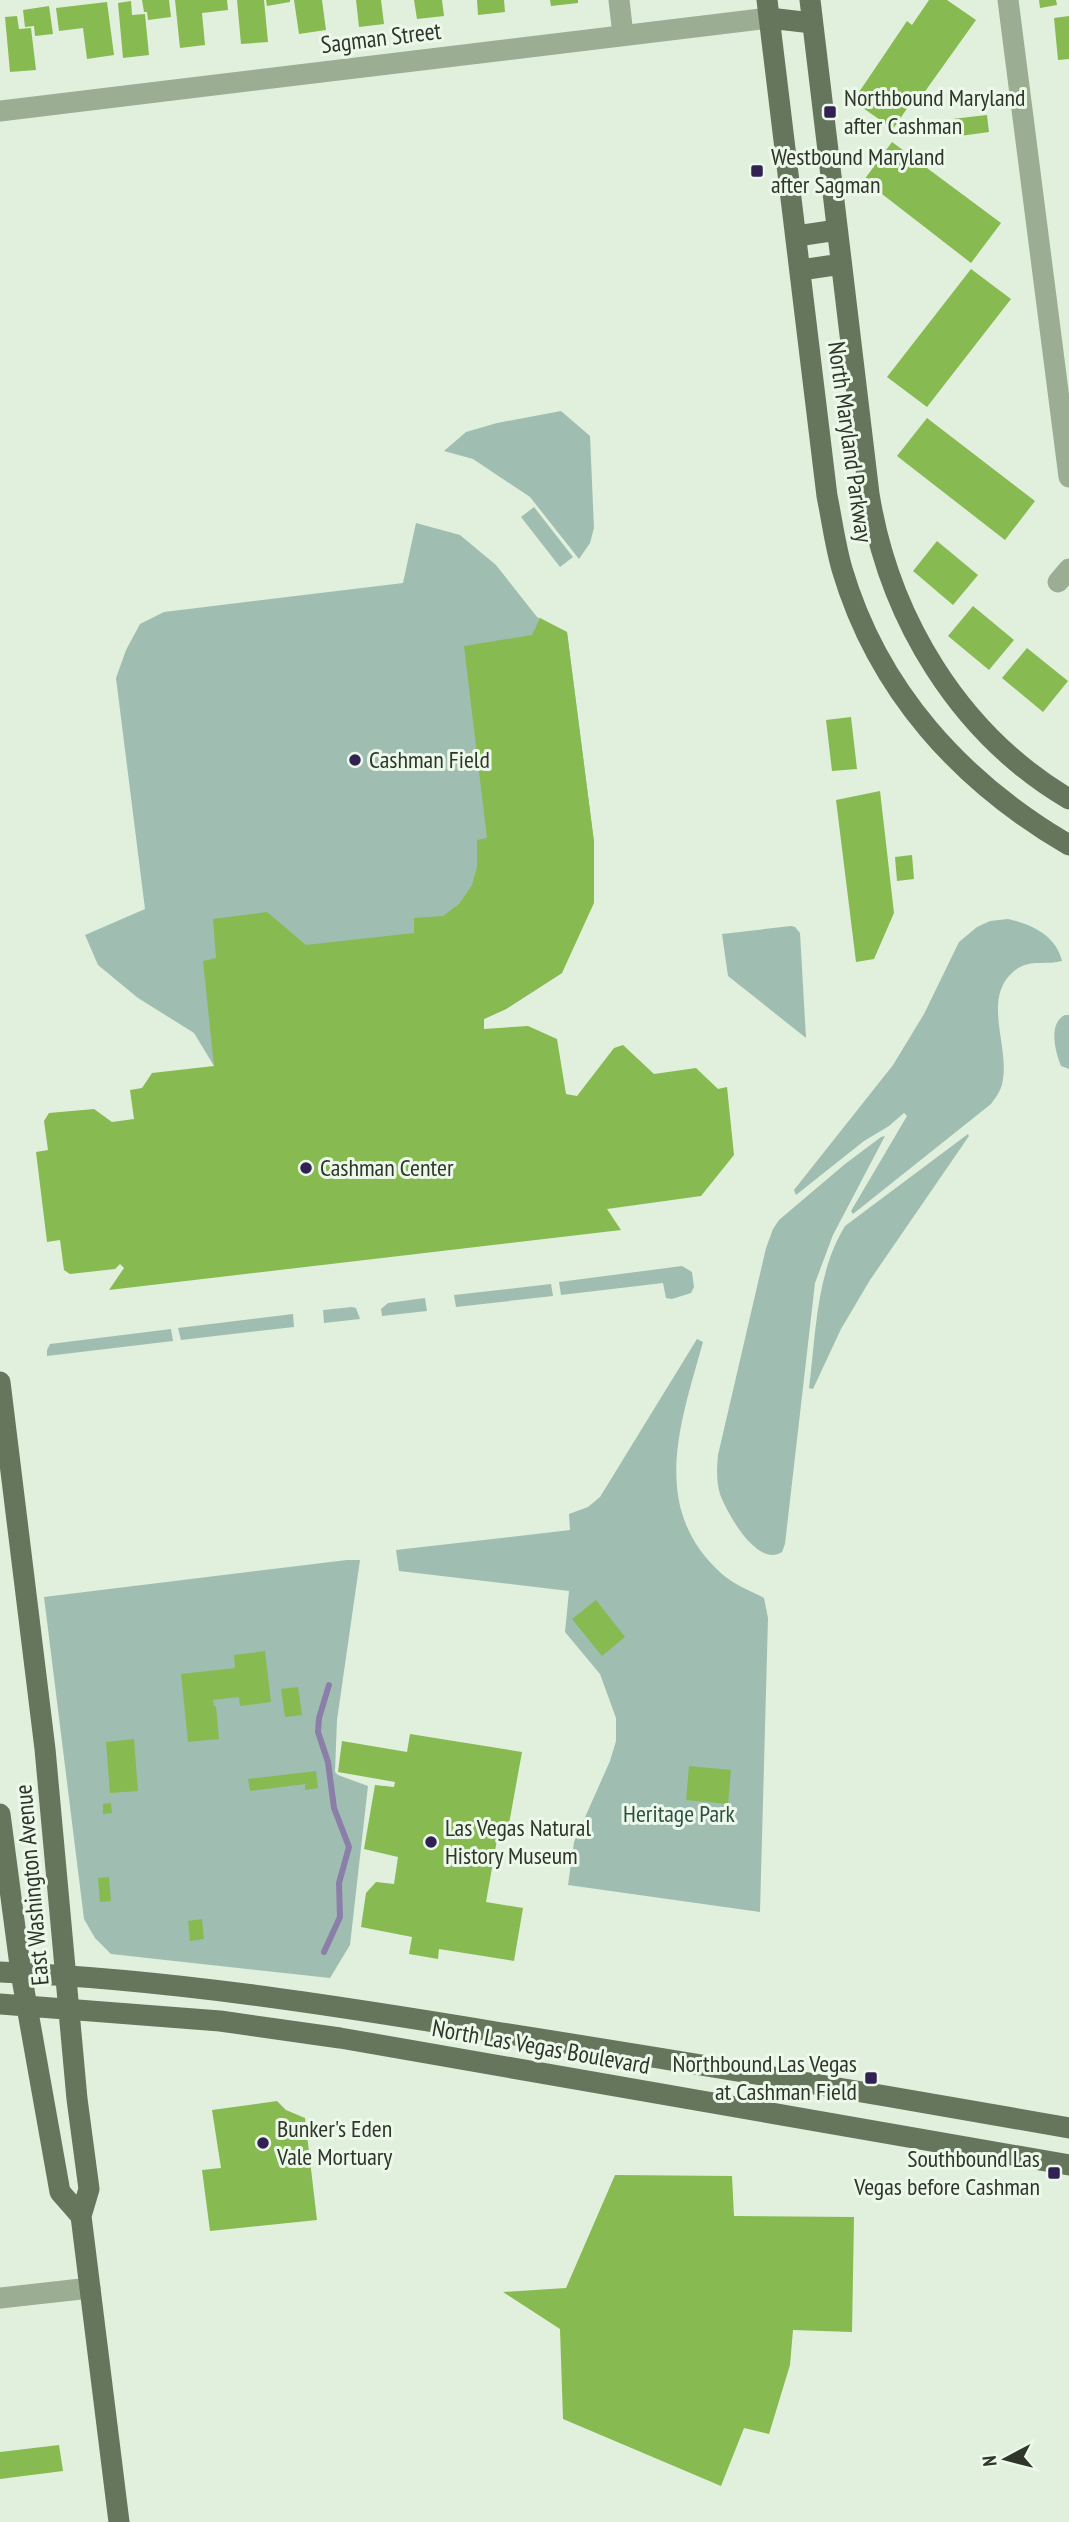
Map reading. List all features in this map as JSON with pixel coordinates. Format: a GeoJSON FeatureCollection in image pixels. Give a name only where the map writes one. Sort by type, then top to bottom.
{"type":"FeatureCollection","features":[{"type":"Feature","properties":{"kind":"main road","name":"North Maryland Parkway"},"geometry":{"type":"LineString","coordinates":[[810,0],[873,522],[902,610],[936,673],[982,731],[1049,787],[1069,799]]}},
{"type":"Feature","properties":{"kind":"main road","name":"North Maryland Parkway"},"geometry":{"type":"LineString","coordinates":[[768,9],[827,496],[842,568],[867,633],[896,685],[937,741],[984,787],[1032,823],[1069,845]]}},
{"type":"Feature","properties":{"kind":"main road"},"geometry":{"type":"LineString","coordinates":[[768,9],[813,23]]}},
{"type":"Feature","properties":{"kind":"main road"},"geometry":{"type":"LineString","coordinates":[[797,236],[837,230]]}},
{"type":"Feature","properties":{"kind":"main road"},"geometry":{"type":"LineString","coordinates":[[801,271],[841,264]]}},
{"type":"Feature","properties":{"kind":"main road","name":"East Washington Avenue"},"geometry":{"type":"LineString","coordinates":[[0,1382],[33,1639],[77,2099],[89,2189],[81,2216],[118,2522]]}},
{"type":"Feature","properties":{"kind":"main road","name":"East Washington Avenue"},"geometry":{"type":"LineString","coordinates":[[0,1814],[10,1973],[27,2006],[60,2192],[81,2216]]}},
{"type":"Feature","properties":{"kind":"main road","name":"North Las Vegas Boulevard"},"geometry":{"type":"LineString","coordinates":[[10,1973],[225,1991],[519,2035],[879,2094],[1069,2129]]}},
{"type":"Feature","properties":{"kind":"main road","name":"North Las Vegas Boulevard"},"geometry":{"type":"LineString","coordinates":[[0,2004],[247,2025],[340,2038],[1069,2165]]}},
{"type":"Feature","properties":{"kind":"main road"},"geometry":{"type":"LineString","coordinates":[[514,2069],[519,2035]]}},
{"type":"Feature","properties":{"kind":"main road"},"geometry":{"type":"LineString","coordinates":[[875,2132],[879,2094]]}},
{"type":"Feature","properties":{"kind":"street"},"geometry":{"type":"LineString","coordinates":[[619,0],[623,35]]}},
{"type":"Feature","properties":{"kind":"street"},"geometry":{"type":"LineString","coordinates":[[1008,0],[1069,477]]}},
{"type":"Feature","properties":{"kind":"street","name":"Sagman Street"},"geometry":{"type":"LineString","coordinates":[[0,111],[623,35],[768,9]]}},
{"type":"Feature","properties":{"kind":"street"},"geometry":{"type":"LineString","coordinates":[[0,2298],[90,2288]]}},
{"type":"Feature","properties":{"kind":"green space"},"geometry":{"type":"Polygon","coordinates":[[[561,411],[590,436],[594,528],[590,543],[579,559],[530,497],[473,459],[444,451],[466,432],[561,411]]]}},
{"type":"Feature","properties":{"kind":"green space"},"geometry":{"type":"Polygon","coordinates":[[[534,507],[573,557],[560,567],[521,517],[534,507]]]}},
{"type":"Feature","properties":{"kind":"green space","name":"Cashman Field"},"geometry":{"type":"Polygon","coordinates":[[[416,523],[460,535],[496,565],[537,617],[567,632],[594,842],[562,973],[506,1009],[484,1019],[484,1029],[214,1066],[194,1033],[138,998],[98,965],[85,935],[145,909],[116,678],[126,650],[140,624],[164,612],[403,583],[416,523]]]}},
{"type":"Feature","properties":{"kind":"green space"},"geometry":{"type":"Polygon","coordinates":[[[1008,919],[1041,932],[1054,944],[1062,961],[1020,967],[1008,978],[1001,990],[998,1019],[1004,1065],[1003,1079],[991,1104],[853,1214],[851,1211],[907,1116],[904,1113],[796,1195],[794,1190],[893,1065],[924,1014],[959,942],[977,927],[990,921],[1008,919]]]}},
{"type":"Feature","properties":{"kind":"green space"},"geometry":{"type":"Polygon","coordinates":[[[791,926],[800,933],[806,1038],[728,976],[722,934],[791,926]]]}},
{"type":"Feature","properties":{"kind":"green space"},"geometry":{"type":"Polygon","coordinates":[[[1065,1015],[1069,1015],[1069,1069],[1061,1066],[1054,1038],[1056,1024],[1065,1015]]]}},
{"type":"Feature","properties":{"kind":"green space"},"geometry":{"type":"Polygon","coordinates":[[[968,1134],[870,1280],[841,1329],[813,1389],[809,1388],[823,1284],[835,1244],[845,1226],[968,1134]]]}},
{"type":"Feature","properties":{"kind":"green space"},"geometry":{"type":"Polygon","coordinates":[[[885,1136],[833,1235],[815,1283],[785,1544],[782,1552],[772,1555],[753,1546],[744,1536],[724,1503],[717,1480],[718,1455],[766,1248],[779,1220],[845,1164],[885,1136]]]}},
{"type":"Feature","properties":{"kind":"green space"},"geometry":{"type":"Polygon","coordinates":[[[682,1266],[692,1272],[694,1287],[691,1293],[672,1299],[666,1298],[663,1283],[561,1295],[559,1282],[682,1266]]]}},
{"type":"Feature","properties":{"kind":"green space"},"geometry":{"type":"Polygon","coordinates":[[[551,1284],[553,1296],[456,1307],[454,1295],[551,1284]]]}},
{"type":"Feature","properties":{"kind":"green space"},"geometry":{"type":"Polygon","coordinates":[[[425,1298],[427,1311],[382,1316],[381,1309],[388,1303],[425,1298]]]}},
{"type":"Feature","properties":{"kind":"green space"},"geometry":{"type":"Polygon","coordinates":[[[356,1308],[360,1319],[324,1323],[323,1310],[356,1308]]]}},
{"type":"Feature","properties":{"kind":"green space"},"geometry":{"type":"Polygon","coordinates":[[[293,1314],[294,1327],[181,1340],[178,1328],[293,1314]]]}},
{"type":"Feature","properties":{"kind":"green space"},"geometry":{"type":"Polygon","coordinates":[[[171,1329],[173,1341],[47,1356],[50,1344],[171,1329]]]}},
{"type":"Feature","properties":{"kind":"green space","name":"Heritage Park"},"geometry":{"type":"Polygon","coordinates":[[[697,1339],[703,1342],[686,1403],[676,1463],[678,1493],[685,1521],[699,1548],[722,1574],[764,1598],[768,1618],[760,1912],[568,1885],[574,1842],[610,1761],[616,1741],[616,1718],[600,1674],[565,1632],[569,1591],[399,1571],[396,1550],[570,1530],[569,1514],[588,1507],[600,1497],[697,1339]]]}},
{"type":"Feature","properties":{"kind":"green space"},"geometry":{"type":"Polygon","coordinates":[[[360,1560],[337,1720],[335,1772],[368,1786],[350,1945],[330,1978],[111,1954],[95,1938],[84,1919],[44,1597],[360,1560]]]}},
{"type":"Feature","properties":{"kind":"building"},"geometry":{"type":"Polygon","coordinates":[[[142,0],[169,0],[171,17],[148,20],[142,0]]]}},
{"type":"Feature","properties":{"kind":"building"},"geometry":{"type":"Polygon","coordinates":[[[175,0],[227,0],[228,10],[202,13],[205,45],[180,48],[175,0]]]}},
{"type":"Feature","properties":{"kind":"building"},"geometry":{"type":"Polygon","coordinates":[[[237,0],[264,0],[268,42],[241,44],[237,0]]]}},
{"type":"Feature","properties":{"kind":"building"},"geometry":{"type":"Polygon","coordinates":[[[266,0],[290,0],[290,2],[267,6],[266,0]]]}},
{"type":"Feature","properties":{"kind":"building"},"geometry":{"type":"Polygon","coordinates":[[[294,0],[322,0],[326,30],[299,34],[294,0]]]}},
{"type":"Feature","properties":{"kind":"building"},"geometry":{"type":"Polygon","coordinates":[[[356,0],[381,0],[384,24],[359,27],[356,0]]]}},
{"type":"Feature","properties":{"kind":"building"},"geometry":{"type":"Polygon","coordinates":[[[414,0],[442,0],[444,16],[417,19],[414,0]]]}},
{"type":"Feature","properties":{"kind":"building"},"geometry":{"type":"Polygon","coordinates":[[[477,0],[504,0],[505,12],[478,15],[477,0]]]}},
{"type":"Feature","properties":{"kind":"building"},"geometry":{"type":"Polygon","coordinates":[[[550,0],[578,0],[578,3],[551,6],[550,0]]]}},
{"type":"Feature","properties":{"kind":"building"},"geometry":{"type":"Polygon","coordinates":[[[929,0],[947,0],[976,20],[921,97],[917,94],[893,129],[853,101],[907,21],[912,25],[929,0]]]}},
{"type":"Feature","properties":{"kind":"building"},"geometry":{"type":"Polygon","coordinates":[[[1039,0],[1056,0],[1057,5],[1040,8],[1039,0]]]}},
{"type":"Feature","properties":{"kind":"building"},"geometry":{"type":"Polygon","coordinates":[[[131,1],[132,15],[145,14],[149,55],[123,58],[118,3],[131,1]]]}},
{"type":"Feature","properties":{"kind":"building"},"geometry":{"type":"Polygon","coordinates":[[[107,2],[114,55],[87,59],[83,28],[59,31],[56,8],[107,2]]]}},
{"type":"Feature","properties":{"kind":"building"},"geometry":{"type":"Polygon","coordinates":[[[49,6],[53,34],[35,36],[34,26],[25,27],[23,10],[49,6]]]}},
{"type":"Feature","properties":{"kind":"building"},"geometry":{"type":"Polygon","coordinates":[[[17,16],[19,29],[31,28],[36,70],[10,72],[5,17],[17,16]]]}},
{"type":"Feature","properties":{"kind":"building"},"geometry":{"type":"Polygon","coordinates":[[[1069,16],[1069,59],[1058,60],[1054,18],[1069,16]]]}},
{"type":"Feature","properties":{"kind":"building"},"geometry":{"type":"Polygon","coordinates":[[[987,115],[989,132],[953,137],[952,119],[987,115]]]}},
{"type":"Feature","properties":{"kind":"building"},"geometry":{"type":"Polygon","coordinates":[[[892,142],[1001,223],[971,263],[864,180],[892,142]]]}},
{"type":"Feature","properties":{"kind":"building"},"geometry":{"type":"Polygon","coordinates":[[[971,269],[1011,299],[927,407],[887,377],[971,269]]]}},
{"type":"Feature","properties":{"kind":"building"},"geometry":{"type":"Polygon","coordinates":[[[927,418],[1035,501],[1005,540],[897,456],[927,418]]]}},
{"type":"Feature","properties":{"kind":"building"},"geometry":{"type":"Polygon","coordinates":[[[937,541],[978,575],[953,605],[913,571],[937,541]]]}},
{"type":"Feature","properties":{"kind":"building"},"geometry":{"type":"Polygon","coordinates":[[[973,606],[1014,640],[989,670],[948,636],[973,606]]]}},
{"type":"Feature","properties":{"kind":"building"},"geometry":{"type":"Polygon","coordinates":[[[540,618],[567,632],[594,842],[594,903],[562,973],[506,1009],[484,1019],[484,1029],[528,1026],[557,1039],[566,1094],[577,1096],[614,1048],[623,1045],[654,1074],[696,1068],[718,1089],[727,1087],[734,1155],[701,1196],[607,1209],[621,1230],[109,1290],[124,1268],[120,1264],[115,1269],[70,1274],[64,1270],[60,1240],[47,1242],[36,1152],[48,1150],[44,1121],[49,1113],[94,1109],[112,1122],[134,1119],[130,1090],[142,1088],[152,1073],[214,1066],[203,961],[216,958],[213,919],[267,912],[306,945],[414,933],[414,918],[443,916],[459,904],[472,885],[477,867],[477,840],[487,838],[464,646],[532,635],[540,618]]]}},
{"type":"Feature","properties":{"kind":"building"},"geometry":{"type":"Polygon","coordinates":[[[1027,648],[1068,681],[1043,712],[1002,678],[1027,648]]]}},
{"type":"Feature","properties":{"kind":"building"},"geometry":{"type":"Polygon","coordinates":[[[851,717],[857,769],[832,771],[826,720],[851,717]]]}},
{"type":"Feature","properties":{"kind":"building"},"geometry":{"type":"Polygon","coordinates":[[[880,791],[894,913],[874,959],[856,962],[836,800],[880,791]]]}},
{"type":"Feature","properties":{"kind":"building"},"geometry":{"type":"Polygon","coordinates":[[[912,855],[914,879],[897,881],[895,857],[912,855]]]}},
{"type":"Feature","properties":{"kind":"building"},"geometry":{"type":"Polygon","coordinates":[[[596,1600],[625,1637],[602,1656],[572,1619],[596,1600]]]}},
{"type":"Feature","properties":{"kind":"building"},"geometry":{"type":"Polygon","coordinates":[[[265,1651],[271,1702],[240,1706],[239,1697],[213,1700],[219,1739],[188,1742],[181,1674],[235,1668],[234,1655],[265,1651]]]}},
{"type":"Feature","properties":{"kind":"building"},"geometry":{"type":"Polygon","coordinates":[[[298,1687],[302,1715],[285,1717],[281,1689],[298,1687]]]}},
{"type":"Feature","properties":{"kind":"building","name":"Las Vegas Natural History Museum"},"geometry":{"type":"Polygon","coordinates":[[[410,1734],[522,1752],[507,1835],[498,1834],[486,1902],[523,1908],[514,1961],[439,1949],[438,1959],[409,1954],[412,1937],[361,1927],[366,1893],[376,1882],[394,1884],[398,1857],[364,1849],[375,1785],[394,1787],[395,1782],[338,1772],[342,1741],[407,1752],[410,1734]]]}},
{"type":"Feature","properties":{"kind":"building"},"geometry":{"type":"Polygon","coordinates":[[[134,1739],[138,1791],[110,1793],[106,1742],[134,1739]]]}},
{"type":"Feature","properties":{"kind":"building"},"geometry":{"type":"Polygon","coordinates":[[[689,1766],[731,1770],[728,1804],[686,1800],[689,1766]]]}},
{"type":"Feature","properties":{"kind":"building"},"geometry":{"type":"Polygon","coordinates":[[[316,1771],[318,1788],[305,1790],[305,1784],[250,1791],[248,1779],[316,1771]]]}},
{"type":"Feature","properties":{"kind":"building"},"geometry":{"type":"Polygon","coordinates":[[[111,1803],[112,1813],[103,1814],[103,1804],[111,1803]]]}},
{"type":"Feature","properties":{"kind":"building"},"geometry":{"type":"Polygon","coordinates":[[[109,1877],[111,1901],[100,1902],[98,1878],[109,1877]]]}},
{"type":"Feature","properties":{"kind":"building"},"geometry":{"type":"Polygon","coordinates":[[[202,1919],[204,1939],[190,1941],[188,1921],[202,1919]]]}},
{"type":"Feature","properties":{"kind":"building","name":"Bunker's Eden Vale Mortuary"},"geometry":{"type":"Polygon","coordinates":[[[277,2101],[286,2110],[305,2118],[317,2220],[210,2231],[202,2170],[221,2168],[212,2110],[277,2101]]]}},
{"type":"Feature","properties":{"kind":"building"},"geometry":{"type":"Polygon","coordinates":[[[615,2175],[732,2176],[734,2216],[854,2217],[852,2332],[793,2330],[790,2365],[769,2434],[744,2428],[721,2486],[563,2419],[560,2329],[503,2292],[566,2288],[615,2175]]]}},
{"type":"Feature","properties":{"kind":"building"},"geometry":{"type":"Polygon","coordinates":[[[59,2445],[63,2471],[0,2479],[0,2452],[59,2445]]]}},
{"type":"Feature","properties":{"kind":"waterway"},"geometry":{"type":"LineString","coordinates":[[324,1952],[340,1917],[339,1883],[349,1847],[334,1808],[328,1762],[318,1732],[319,1718],[329,1685]]}},
{"type":"Feature","properties":{"kind":"place","name":"Northbound Maryland after Cashman"},"geometry":{"type":"Point","coordinates":[830,112]}},
{"type":"Feature","properties":{"kind":"place","name":"Westbound Maryland after Sagman"},"geometry":{"type":"Point","coordinates":[757,171]}},
{"type":"Feature","properties":{"kind":"place","name":"Cashman Field"},"geometry":{"type":"Point","coordinates":[355,760]}},
{"type":"Feature","properties":{"kind":"place","name":"Cashman Center"},"geometry":{"type":"Point","coordinates":[306,1168]}},
{"type":"Feature","properties":{"kind":"place","name":"Las Vegas Natural History Museum"},"geometry":{"type":"Point","coordinates":[431,1842]}},
{"type":"Feature","properties":{"kind":"place","name":"Northbound Las Vegas at Cashman Field"},"geometry":{"type":"Point","coordinates":[871,2078]}},
{"type":"Feature","properties":{"kind":"place","name":"Bunker's Eden Vale Mortuary"},"geometry":{"type":"Point","coordinates":[263,2143]}},
{"type":"Feature","properties":{"kind":"place","name":"Southbound Las Vegas before Cashman"},"geometry":{"type":"Point","coordinates":[1054,2173]}}]}
